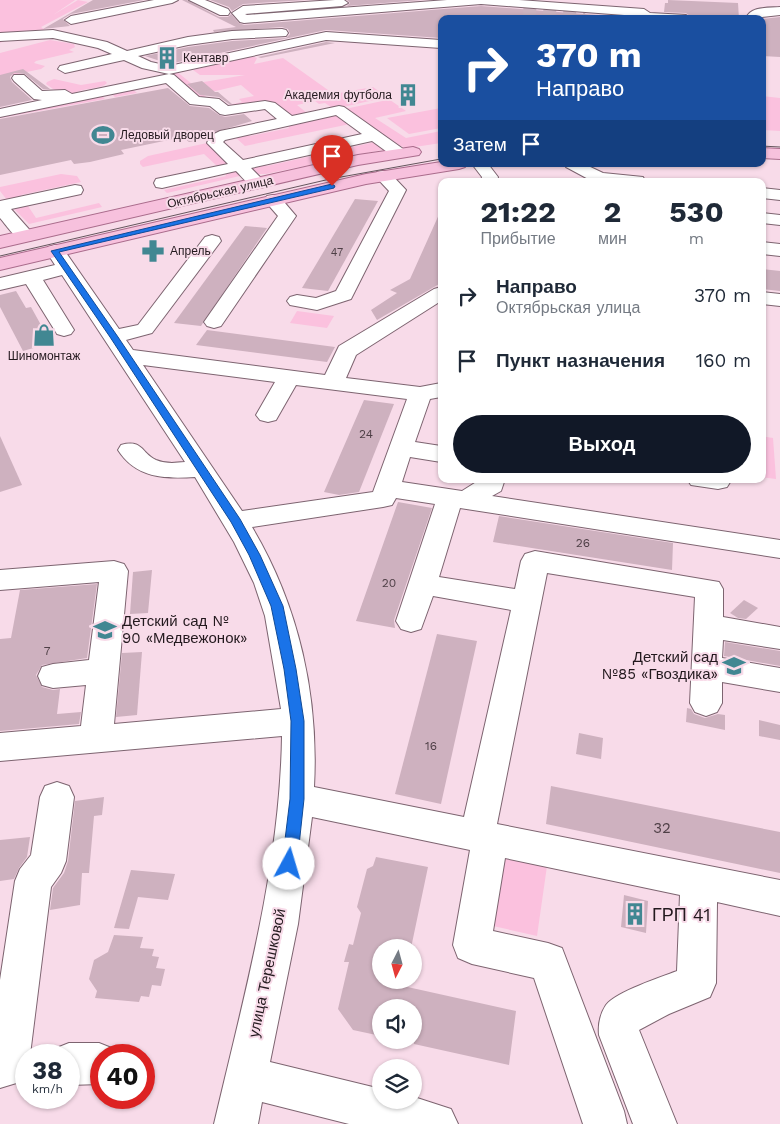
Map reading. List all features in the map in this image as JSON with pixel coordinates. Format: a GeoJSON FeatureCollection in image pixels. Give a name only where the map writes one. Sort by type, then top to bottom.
{"type":"FeatureCollection","features":[{"type":"Feature","properties":{"kind":"main road"},"geometry":{"type":"LineString","coordinates":[[766,139],[780,140]]}},
{"type":"Feature","properties":{"kind":"main road","name":"Октябрьская улица"},"geometry":{"type":"LineString","coordinates":[[0,242],[358,160],[432,149]]}},
{"type":"Feature","properties":{"kind":"main road"},"geometry":{"type":"LineString","coordinates":[[766,153],[780,154]]}},
{"type":"Feature","properties":{"kind":"main road","name":"Октябрьская улица"},"geometry":{"type":"LineString","coordinates":[[0,264],[61,260],[273,200],[382,176],[440,167]]}},
{"type":"Feature","properties":{"kind":"main road","name":"улица Терешковой"},"geometry":{"type":"LineString","coordinates":[[34,234],[61,260]]}},
{"type":"Feature","properties":{"kind":"street"},"geometry":{"type":"LineString","coordinates":[[54,34],[55,30],[97,6],[107,2],[126,0]]}},
{"type":"Feature","properties":{"kind":"street"},"geometry":{"type":"LineString","coordinates":[[71,20],[172,0]]}},
{"type":"Feature","properties":{"kind":"street"},"geometry":{"type":"LineString","coordinates":[[195,0],[219,6]]}},
{"type":"Feature","properties":{"kind":"street"},"geometry":{"type":"LineString","coordinates":[[243,0],[246,2],[272,0]]}},
{"type":"Feature","properties":{"kind":"street"},"geometry":{"type":"LineString","coordinates":[[354,11],[338,1],[243,10],[238,13],[244,19],[354,11],[477,0],[644,10],[684,15]]}},
{"type":"Feature","properties":{"kind":"street"},"geometry":{"type":"LineString","coordinates":[[581,0],[599,0]]}},
{"type":"Feature","properties":{"kind":"street"},"geometry":{"type":"LineString","coordinates":[[625,0],[644,10]]}},
{"type":"Feature","properties":{"kind":"street"},"geometry":{"type":"LineString","coordinates":[[62,64],[98,61],[125,54],[252,31],[475,10],[523,14]]}},
{"type":"Feature","properties":{"kind":"street"},"geometry":{"type":"LineString","coordinates":[[753,15],[756,13],[780,11]]}},
{"type":"Feature","properties":{"kind":"street"},"geometry":{"type":"LineString","coordinates":[[191,33],[223,28],[252,31],[381,26],[438,34]]}},
{"type":"Feature","properties":{"kind":"street"},"geometry":{"type":"LineString","coordinates":[[1,38],[54,34],[102,45],[147,65],[169,70]]}},
{"type":"Feature","properties":{"kind":"street"},"geometry":{"type":"LineString","coordinates":[[19,78],[39,96],[64,94],[335,36],[438,44]]}},
{"type":"Feature","properties":{"kind":"street"},"geometry":{"type":"LineString","coordinates":[[272,57],[310,50],[317,41]]}},
{"type":"Feature","properties":{"kind":"street"},"geometry":{"type":"LineString","coordinates":[[189,51],[248,43],[317,41],[438,52]]}},
{"type":"Feature","properties":{"kind":"street"},"geometry":{"type":"LineString","coordinates":[[0,113],[67,100],[87,93],[169,78],[194,101],[214,102],[240,97],[235,93]]}},
{"type":"Feature","properties":{"kind":"street"},"geometry":{"type":"LineString","coordinates":[[214,102],[225,111],[258,105],[270,106],[289,121]]}},
{"type":"Feature","properties":{"kind":"street"},"geometry":{"type":"LineString","coordinates":[[258,183],[215,143],[215,139],[220,136],[289,121],[314,109],[339,110],[400,154]]}},
{"type":"Feature","properties":{"kind":"street"},"geometry":{"type":"LineString","coordinates":[[162,183],[374,136]]}},
{"type":"Feature","properties":{"kind":"street"},"geometry":{"type":"LineString","coordinates":[[482,167],[490,178]]}},
{"type":"Feature","properties":{"kind":"street"},"geometry":{"type":"LineString","coordinates":[[574,171],[598,178]]}},
{"type":"Feature","properties":{"kind":"street"},"geometry":{"type":"LineString","coordinates":[[297,301],[317,304],[344,295],[355,284],[398,190],[382,176]]}},
{"type":"Feature","properties":{"kind":"street"},"geometry":{"type":"LineString","coordinates":[[0,207],[75,190]]}},
{"type":"Feature","properties":{"kind":"street"},"geometry":{"type":"LineString","coordinates":[[766,194],[780,195]]}},
{"type":"Feature","properties":{"kind":"street"},"geometry":{"type":"LineString","coordinates":[[214,322],[288,216],[273,200]]}},
{"type":"Feature","properties":{"kind":"street"},"geometry":{"type":"LineString","coordinates":[[0,207],[34,234]]}},
{"type":"Feature","properties":{"kind":"street"},"geometry":{"type":"LineString","coordinates":[[766,219],[780,220]]}},
{"type":"Feature","properties":{"kind":"street"},"geometry":{"type":"LineString","coordinates":[[114,337],[145,329],[212,241]]}},
{"type":"Feature","properties":{"kind":"street"},"geometry":{"type":"LineString","coordinates":[[766,249],[780,250]]}},
{"type":"Feature","properties":{"kind":"street"},"geometry":{"type":"LineString","coordinates":[[0,284],[32,276],[61,260]]}},
{"type":"Feature","properties":{"kind":"street","name":"улица Терешковой"},"geometry":{"type":"LineString","coordinates":[[61,260],[236,521],[277,606],[290,669],[298,721],[297,799],[289,864],[236,1124]]}},
{"type":"Feature","properties":{"kind":"street"},"geometry":{"type":"LineString","coordinates":[[32,276],[64,330]]}},
{"type":"Feature","properties":{"kind":"street"},"geometry":{"type":"LineString","coordinates":[[333,382],[347,351],[438,295]]}},
{"type":"Feature","properties":{"kind":"street"},"geometry":{"type":"LineString","coordinates":[[127,356],[333,382],[431,392],[401,448],[383,499],[236,521]]}},
{"type":"Feature","properties":{"kind":"street"},"geometry":{"type":"LineString","coordinates":[[268,415],[289,376]]}},
{"type":"Feature","properties":{"kind":"street"},"geometry":{"type":"LineString","coordinates":[[401,448],[438,454]]}},
{"type":"Feature","properties":{"kind":"street"},"geometry":{"type":"LineString","coordinates":[[130,450],[146,465],[169,471],[202,469]]}},
{"type":"Feature","properties":{"kind":"street"},"geometry":{"type":"LineString","coordinates":[[411,621],[423,584],[457,500],[492,483]]}},
{"type":"Feature","properties":{"kind":"street"},"geometry":{"type":"LineString","coordinates":[[387,488],[780,549]]}},
{"type":"Feature","properties":{"kind":"street"},"geometry":{"type":"LineString","coordinates":[[605,1124],[548,962],[472,945],[483,837],[535,561],[709,589],[706,704]]}},
{"type":"Feature","properties":{"kind":"street"},"geometry":{"type":"LineString","coordinates":[[0,580],[114,571],[96,738]]}},
{"type":"Feature","properties":{"kind":"street"},"geometry":{"type":"LineString","coordinates":[[423,584],[527,602]]}},
{"type":"Feature","properties":{"kind":"street"},"geometry":{"type":"LineString","coordinates":[[708,626],[780,638]]}},
{"type":"Feature","properties":{"kind":"street"},"geometry":{"type":"LineString","coordinates":[[707,667],[780,680]]}},
{"type":"Feature","properties":{"kind":"street"},"geometry":{"type":"LineString","coordinates":[[53,676],[103,671]]}},
{"type":"Feature","properties":{"kind":"street"},"geometry":{"type":"LineString","coordinates":[[0,747],[298,721]]}},
{"type":"Feature","properties":{"kind":"street"},"geometry":{"type":"LineString","coordinates":[[11,1066],[33,881],[48,861],[58,797]]}},
{"type":"Feature","properties":{"kind":"street"},"geometry":{"type":"LineString","coordinates":[[297,799],[780,898]]}},
{"type":"Feature","properties":{"kind":"street"},"geometry":{"type":"LineString","coordinates":[[656,1124],[619,1035],[618,1026],[620,1019],[630,1011],[696,983],[699,882]]}},
{"type":"Feature","properties":{"kind":"street"},"geometry":{"type":"LineString","coordinates":[[246,1077],[436,1124]]}},
{"type":"Feature","properties":{"kind":"shaded area"},"geometry":{"type":"Polygon","coordinates":[[[0,0],[75,0],[53,15],[78,0],[88,2],[41,27],[45,30],[22,32],[0,43],[0,0]]]}},
{"type":"Feature","properties":{"kind":"shaded area"},"geometry":{"type":"Polygon","coordinates":[[[50,40],[74,44],[75,47],[69,50],[74,52],[36,61],[34,63],[45,66],[41,69],[0,76],[0,53],[50,40]]]}},
{"type":"Feature","properties":{"kind":"shaded area"},"geometry":{"type":"Polygon","coordinates":[[[251,56],[257,58],[254,64],[283,58],[328,90],[322,91],[328,95],[373,87],[387,97],[343,107],[340,105],[331,107],[325,103],[319,104],[315,101],[297,105],[307,113],[291,116],[278,105],[229,105],[242,102],[239,99],[254,96],[241,85],[203,94],[207,98],[214,97],[212,99],[198,99],[169,73],[176,71],[192,84],[245,75],[200,75],[193,70],[251,56]]]}},
{"type":"Feature","properties":{"kind":"shaded area"},"geometry":{"type":"Polygon","coordinates":[[[54,79],[81,85],[105,81],[107,83],[100,87],[75,92],[71,95],[53,89],[46,84],[54,79]]]}},
{"type":"Feature","properties":{"kind":"shaded area"},"geometry":{"type":"Polygon","coordinates":[[[131,86],[137,88],[132,89],[137,93],[115,97],[110,92],[100,94],[105,99],[0,118],[0,115],[69,102],[91,94],[131,86]]]}},
{"type":"Feature","properties":{"kind":"shaded area"},"geometry":{"type":"Polygon","coordinates":[[[766,97],[780,98],[780,131],[766,130],[766,97]]]}},
{"type":"Feature","properties":{"kind":"shaded area"},"geometry":{"type":"Polygon","coordinates":[[[390,100],[406,111],[375,118],[406,138],[438,132],[438,143],[408,148],[400,146],[345,109],[390,100]]]}},
{"type":"Feature","properties":{"kind":"shaded area"},"geometry":{"type":"Polygon","coordinates":[[[438,109],[438,129],[409,134],[387,118],[438,109]]]}},
{"type":"Feature","properties":{"kind":"shaded area"},"geometry":{"type":"Polygon","coordinates":[[[336,115],[350,124],[245,146],[235,137],[289,128],[288,125],[336,115]]]}},
{"type":"Feature","properties":{"kind":"shaded area"},"geometry":{"type":"Polygon","coordinates":[[[375,142],[386,149],[266,174],[258,174],[251,168],[264,164],[267,166],[375,142]]]}},
{"type":"Feature","properties":{"kind":"shaded area"},"geometry":{"type":"Polygon","coordinates":[[[207,143],[228,164],[217,166],[204,154],[143,167],[140,164],[140,161],[148,156],[207,143]]]}},
{"type":"Feature","properties":{"kind":"shaded area"},"geometry":{"type":"Polygon","coordinates":[[[238,170],[244,175],[167,193],[164,190],[226,176],[225,173],[238,170]]]}},
{"type":"Feature","properties":{"kind":"shaded area"},"geometry":{"type":"Polygon","coordinates":[[[61,174],[77,176],[81,182],[21,195],[22,197],[7,200],[0,191],[0,187],[61,174]]]}},
{"type":"Feature","properties":{"kind":"shaded area"},"geometry":{"type":"Polygon","coordinates":[[[99,203],[102,207],[29,224],[12,207],[28,206],[36,218],[99,203]]]}},
{"type":"Feature","properties":{"kind":"shaded area"},"geometry":{"type":"Polygon","coordinates":[[[297,311],[334,316],[327,328],[290,323],[297,311]]]}},
{"type":"Feature","properties":{"kind":"shaded area"},"geometry":{"type":"Polygon","coordinates":[[[766,437],[773,438],[776,479],[766,478],[766,437]]]}},
{"type":"Feature","properties":{"kind":"shaded area"},"geometry":{"type":"Polygon","coordinates":[[[504,857],[547,866],[537,936],[493,926],[504,857]]]}},
{"type":"Feature","properties":{"kind":"building"},"geometry":{"type":"Polygon","coordinates":[[[93,0],[144,0],[71,14],[63,19],[70,26],[43,29],[93,0]]]}},
{"type":"Feature","properties":{"kind":"building"},"geometry":{"type":"Polygon","coordinates":[[[182,0],[187,0],[219,17],[228,17],[231,14],[239,23],[244,25],[481,6],[596,15],[438,15],[438,38],[326,30],[169,64],[145,56],[188,47],[232,41],[286,38],[290,34],[288,29],[282,27],[214,32],[213,30],[236,27],[182,0]]]}},
{"type":"Feature","properties":{"kind":"building"},"geometry":{"type":"Polygon","coordinates":[[[210,0],[306,0],[243,4],[232,11],[229,7],[210,0]]]}},
{"type":"Feature","properties":{"kind":"building"},"geometry":{"type":"Polygon","coordinates":[[[347,0],[422,0],[347,6],[350,3],[347,0]]]}},
{"type":"Feature","properties":{"kind":"building"},"geometry":{"type":"Polygon","coordinates":[[[668,0],[738,3],[739,15],[689,15],[686,13],[664,12],[665,3],[668,3],[668,0]]]}},
{"type":"Feature","properties":{"kind":"building"},"geometry":{"type":"Polygon","coordinates":[[[780,17],[780,57],[766,56],[766,18],[780,17]]]}},
{"type":"Feature","properties":{"kind":"building"},"geometry":{"type":"Polygon","coordinates":[[[326,42],[335,43],[261,58],[258,57],[326,42]]]}},
{"type":"Feature","properties":{"kind":"building"},"geometry":{"type":"Polygon","coordinates":[[[23,69],[50,89],[43,89],[25,74],[14,73],[10,77],[12,82],[32,100],[0,107],[0,75],[23,69]]]}},
{"type":"Feature","properties":{"kind":"building"},"geometry":{"type":"Polygon","coordinates":[[[202,81],[232,104],[219,97],[200,95],[187,84],[202,81]]]}},
{"type":"Feature","properties":{"kind":"building","name":"Ледовый дворец"},"geometry":{"type":"Polygon","coordinates":[[[168,88],[190,106],[209,108],[225,117],[244,114],[252,121],[205,135],[207,139],[189,142],[183,137],[121,150],[124,154],[90,162],[74,164],[71,160],[0,175],[0,119],[168,88]]]}},
{"type":"Feature","properties":{"kind":"building"},"geometry":{"type":"Polygon","coordinates":[[[355,199],[378,201],[328,291],[302,288],[355,199]]]}},
{"type":"Feature","properties":{"kind":"building"},"geometry":{"type":"Polygon","coordinates":[[[438,217],[438,285],[377,320],[371,310],[397,293],[390,290],[410,279],[438,217]]]}},
{"type":"Feature","properties":{"kind":"building"},"geometry":{"type":"Polygon","coordinates":[[[245,226],[267,228],[201,326],[174,323],[245,226]]]}},
{"type":"Feature","properties":{"kind":"building"},"geometry":{"type":"Polygon","coordinates":[[[766,270],[780,271],[780,291],[766,290],[766,270]]]}},
{"type":"Feature","properties":{"kind":"building"},"geometry":{"type":"Polygon","coordinates":[[[16,291],[26,308],[31,307],[51,343],[23,351],[0,307],[0,295],[16,291]]]}},
{"type":"Feature","properties":{"kind":"building"},"geometry":{"type":"Polygon","coordinates":[[[207,330],[335,347],[327,362],[196,345],[207,330]]]}},
{"type":"Feature","properties":{"kind":"building"},"geometry":{"type":"Polygon","coordinates":[[[364,400],[394,404],[359,492],[339,495],[324,492],[364,400]]]}},
{"type":"Feature","properties":{"kind":"building"},"geometry":{"type":"Polygon","coordinates":[[[0,436],[22,485],[0,492],[0,436]]]}},
{"type":"Feature","properties":{"kind":"building"},"geometry":{"type":"Polygon","coordinates":[[[398,502],[432,508],[394,620],[395,628],[356,621],[398,502]]]}},
{"type":"Feature","properties":{"kind":"building"},"geometry":{"type":"Polygon","coordinates":[[[499,516],[673,543],[672,570],[493,542],[499,516]]]}},
{"type":"Feature","properties":{"kind":"building"},"geometry":{"type":"Polygon","coordinates":[[[152,570],[148,613],[130,614],[133,572],[152,570]]]}},
{"type":"Feature","properties":{"kind":"building"},"geometry":{"type":"Polygon","coordinates":[[[97,584],[87,658],[42,665],[36,675],[42,687],[53,690],[60,689],[57,714],[81,712],[79,724],[0,731],[0,639],[11,638],[20,590],[97,584]]]}},
{"type":"Feature","properties":{"kind":"building"},"geometry":{"type":"Polygon","coordinates":[[[744,600],[758,608],[746,619],[738,618],[730,613],[744,600]]]}},
{"type":"Feature","properties":{"kind":"building"},"geometry":{"type":"Polygon","coordinates":[[[437,634],[477,641],[441,804],[395,794],[437,634]]]}},
{"type":"Feature","properties":{"kind":"building"},"geometry":{"type":"Polygon","coordinates":[[[725,642],[780,651],[780,666],[724,656],[725,642]]]}},
{"type":"Feature","properties":{"kind":"building"},"geometry":{"type":"Polygon","coordinates":[[[142,652],[137,715],[116,717],[122,653],[142,652]]]}},
{"type":"Feature","properties":{"kind":"building"},"geometry":{"type":"Polygon","coordinates":[[[687,708],[691,709],[694,714],[705,718],[718,714],[725,715],[725,730],[686,722],[687,708]]]}},
{"type":"Feature","properties":{"kind":"building"},"geometry":{"type":"Polygon","coordinates":[[[759,720],[780,725],[780,740],[759,736],[759,720]]]}},
{"type":"Feature","properties":{"kind":"building"},"geometry":{"type":"Polygon","coordinates":[[[579,733],[603,738],[601,759],[576,754],[579,733]]]}},
{"type":"Feature","properties":{"kind":"building"},"geometry":{"type":"Polygon","coordinates":[[[551,786],[780,832],[780,873],[546,824],[551,786]]]}},
{"type":"Feature","properties":{"kind":"building"},"geometry":{"type":"Polygon","coordinates":[[[104,797],[102,815],[94,816],[89,873],[82,873],[80,905],[50,910],[53,888],[64,873],[68,861],[75,801],[104,797]]]}},
{"type":"Feature","properties":{"kind":"building"},"geometry":{"type":"Polygon","coordinates":[[[30,837],[27,857],[14,879],[0,881],[0,840],[30,837]]]}},
{"type":"Feature","properties":{"kind":"building"},"geometry":{"type":"Polygon","coordinates":[[[376,857],[428,867],[413,939],[372,939],[372,989],[417,989],[516,1011],[509,1065],[422,1046],[422,999],[372,999],[372,1034],[353,1030],[338,1009],[349,962],[344,962],[349,944],[353,945],[361,913],[357,907],[367,869],[373,866],[376,857]]]}},
{"type":"Feature","properties":{"kind":"building"},"geometry":{"type":"Polygon","coordinates":[[[131,870],[175,874],[168,900],[138,897],[129,929],[114,928],[131,870]]]}},
{"type":"Feature","properties":{"kind":"building","name":"ГРП 41"},"geometry":{"type":"Polygon","coordinates":[[[624,895],[648,901],[646,933],[621,927],[624,895]]]}},
{"type":"Feature","properties":{"kind":"building"},"geometry":{"type":"Polygon","coordinates":[[[114,935],[143,937],[140,948],[154,949],[152,956],[159,957],[156,968],[165,969],[161,986],[152,985],[149,997],[141,996],[139,1002],[95,998],[97,991],[89,979],[94,960],[108,952],[114,935]]]}},
{"type":"Feature","properties":{"kind":"tunnel"},"geometry":{"type":"LineString","coordinates":[[523,14],[538,15]]}},
{"type":"Feature","properties":{"kind":"tram line"},"geometry":{"type":"LineString","coordinates":[[766,146],[780,147]]}},
{"type":"Feature","properties":{"kind":"tram line"},"geometry":{"type":"LineString","coordinates":[[0,256],[330,179],[438,160]]}},
{"type":"Feature","properties":{"kind":"place","name":"Кентавр"},"geometry":{"type":"Point","coordinates":[167,58]}},
{"type":"Feature","properties":{"kind":"place","name":"Академия футбола"},"geometry":{"type":"Point","coordinates":[408,95]}},
{"type":"Feature","properties":{"kind":"place","name":"Ледовый дворец"},"geometry":{"type":"Point","coordinates":[103,135]}},
{"type":"Feature","properties":{"kind":"place","name":"Апрель"},"geometry":{"type":"Point","coordinates":[153,251]}},
{"type":"Feature","properties":{"kind":"place","name":"Шиномонтаж"},"geometry":{"type":"Point","coordinates":[44,335]}},
{"type":"Feature","properties":{"kind":"place","name":"Детский сад № 90 «Медвежонок»"},"geometry":{"type":"Point","coordinates":[105,630]}},
{"type":"Feature","properties":{"kind":"place","name":"Детский сад №85 «Гвоздика»"},"geometry":{"type":"Point","coordinates":[734,666]}},
{"type":"Feature","properties":{"kind":"place","name":"ГРП 41"},"geometry":{"type":"Point","coordinates":[635,914]}},
{"type":"Feature","properties":{"kind":"route"},"geometry":{"type":"LineString","coordinates":[[289,864],[297,799],[298,721],[277,606],[236,521],[114,337],[54,251],[332,186]]}}]}
